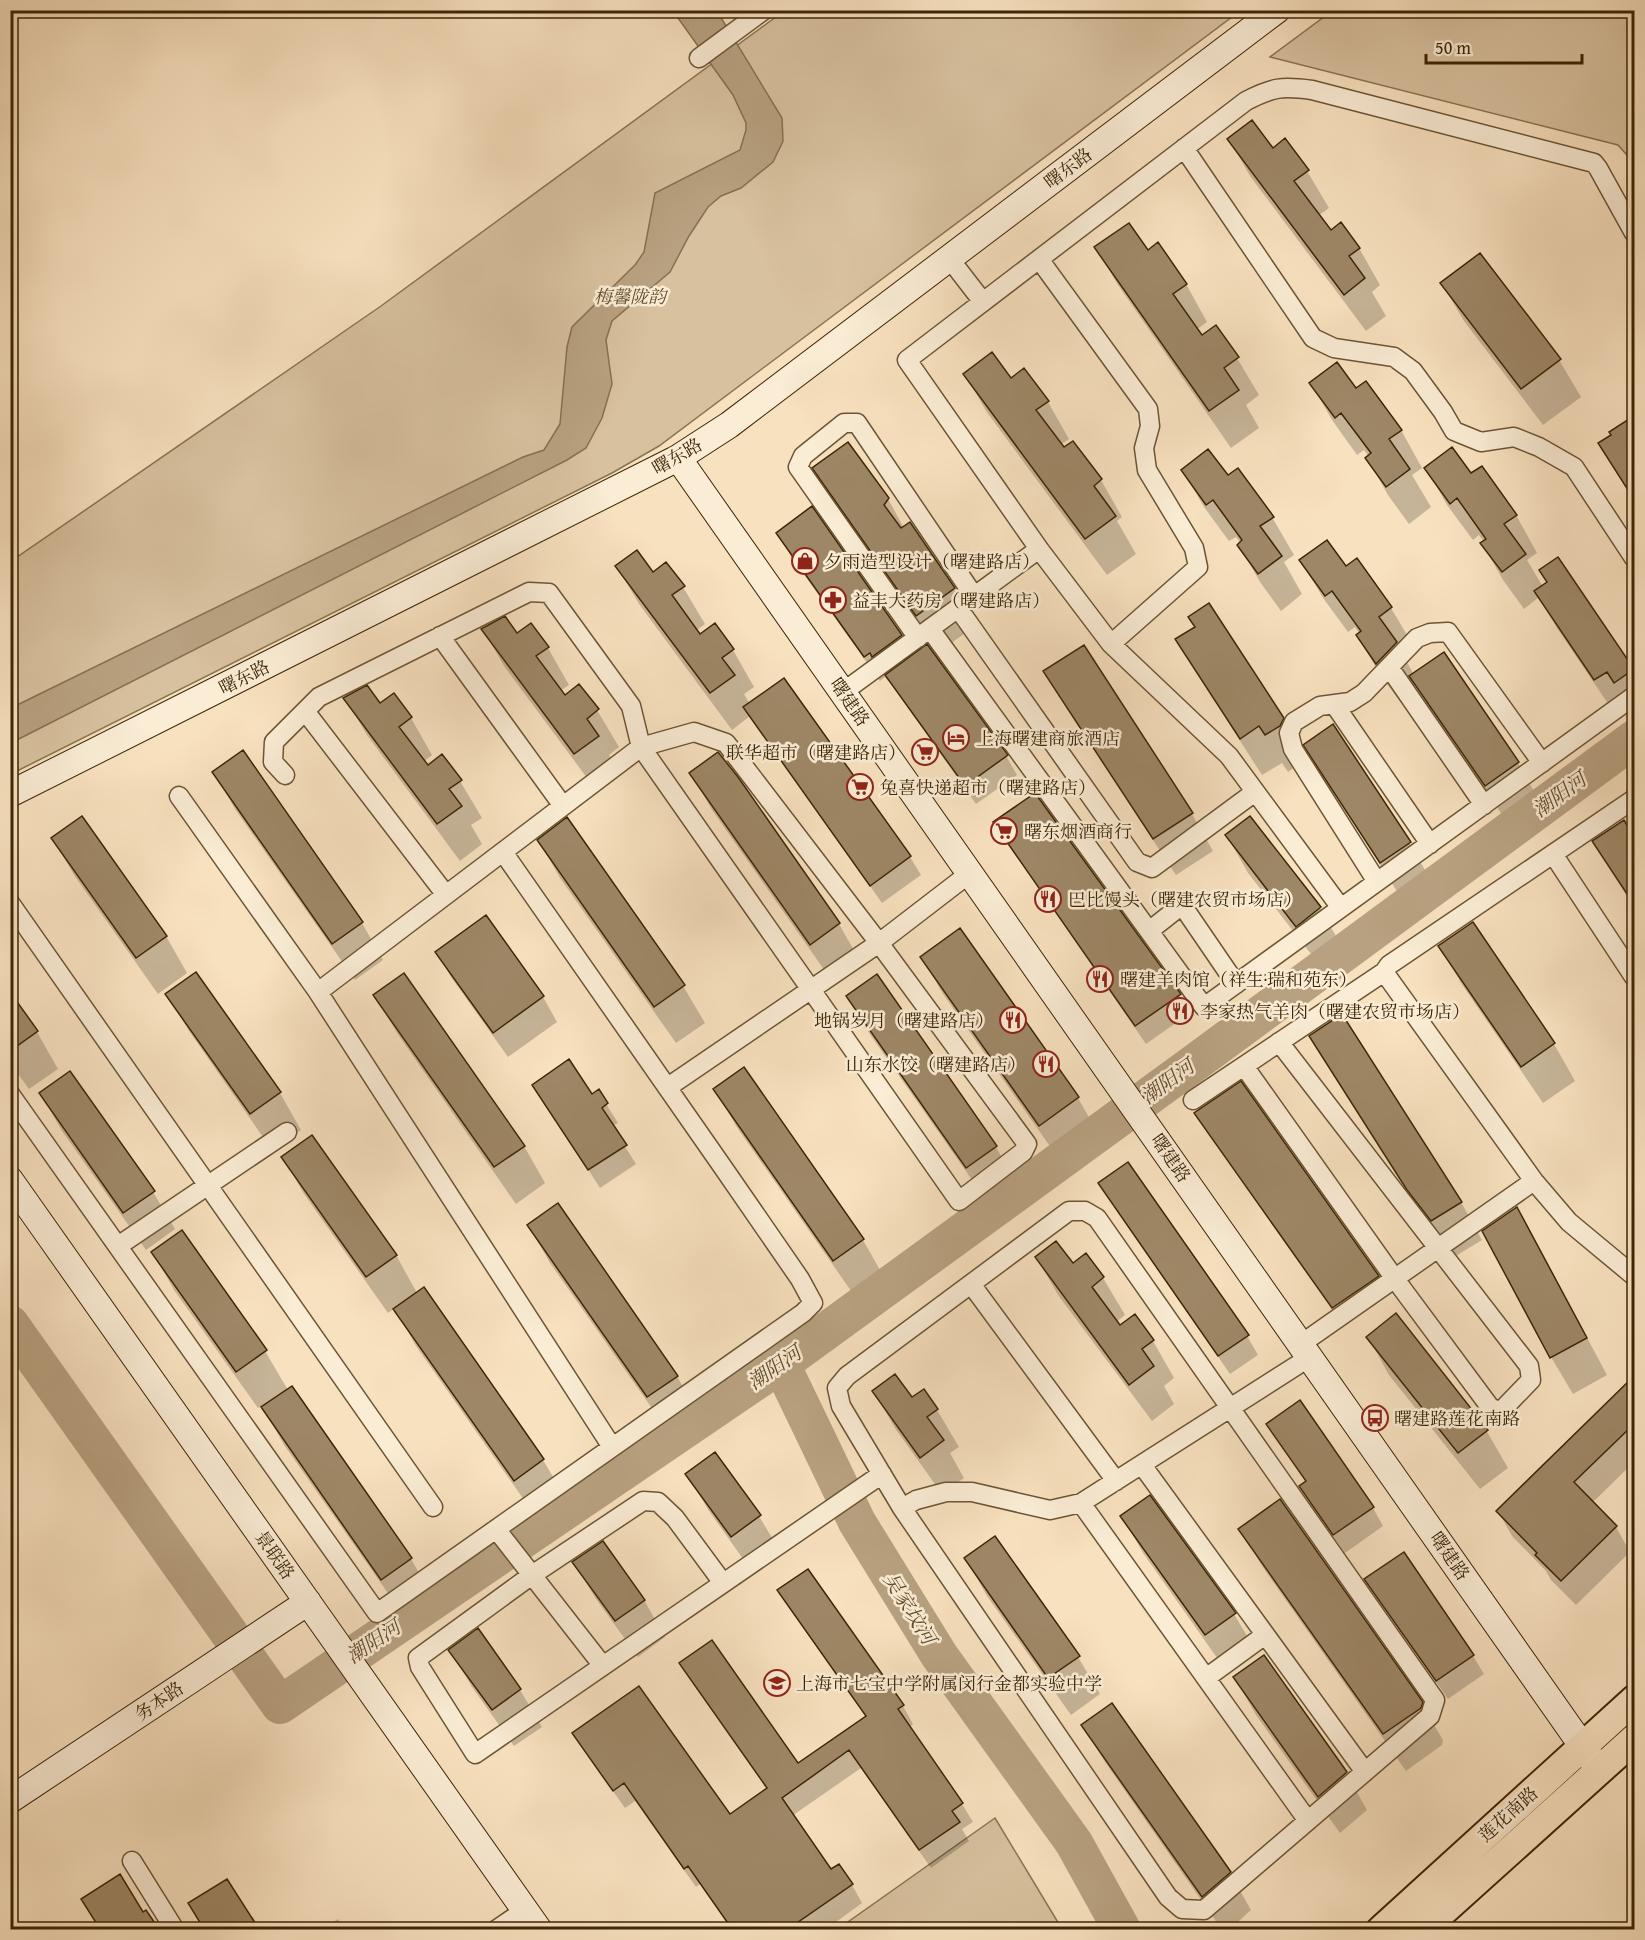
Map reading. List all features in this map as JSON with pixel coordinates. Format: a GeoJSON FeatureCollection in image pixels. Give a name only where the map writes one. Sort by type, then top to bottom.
{"type":"FeatureCollection","features":[{"type":"Feature","properties":{"kind":"main road","name":"莲花南路"},"geometry":{"type":"LineString","coordinates":[[1381,1929],[1635,1700]]}},
{"type":"Feature","properties":{"kind":"main road","name":"莲花南路"},"geometry":{"type":"LineString","coordinates":[[1422,1929],[1635,1739]]}},
{"type":"Feature","properties":{"kind":"street"},"geometry":{"type":"LineString","coordinates":[[699,58],[764,10]]}},
{"type":"Feature","properties":{"kind":"street","name":"曙东路"},"geometry":{"type":"LineString","coordinates":[[10,794],[678,458],[729,424],[1277,10]]}},
{"type":"Feature","properties":{"kind":"street"},"geometry":{"type":"LineString","coordinates":[[1341,908],[1229,756],[1111,644],[1039,549],[907,360],[1246,101],[1266,91],[1286,87],[1312,90],[1594,163],[1635,233]]}},
{"type":"Feature","properties":{"kind":"street"},"geometry":{"type":"LineString","coordinates":[[1184,148],[1313,338],[1334,348],[1394,357],[1413,371],[1454,431],[1481,442],[1514,437],[1539,447],[1574,467],[1635,558]]}},
{"type":"Feature","properties":{"kind":"street"},"geometry":{"type":"LineString","coordinates":[[949,258],[983,302]]}},
{"type":"Feature","properties":{"kind":"street"},"geometry":{"type":"LineString","coordinates":[[1039,259],[1148,409],[1150,426],[1144,448],[1147,470],[1194,548],[1198,567],[1111,644]]}},
{"type":"Feature","properties":{"kind":"street"},"geometry":{"type":"LineString","coordinates":[[974,596],[857,423],[844,423],[803,456],[798,468],[1204,1007],[1635,696]]}},
{"type":"Feature","properties":{"kind":"street","name":"曙建路"},"geometry":{"type":"LineString","coordinates":[[678,458],[1600,1771]]}},
{"type":"Feature","properties":{"kind":"street"},"geometry":{"type":"LineString","coordinates":[[843,692],[1039,549]]}},
{"type":"Feature","properties":{"kind":"street"},"geometry":{"type":"LineString","coordinates":[[285,775],[273,762],[274,742],[319,697],[529,592],[549,593],[631,706],[641,747],[959,1201],[1023,1152],[1027,1143],[879,943],[726,743],[694,732],[641,747],[318,992]]}},
{"type":"Feature","properties":{"kind":"street"},"geometry":{"type":"LineString","coordinates":[[958,608],[1137,862],[1152,868],[1255,792]]}},
{"type":"Feature","properties":{"kind":"street"},"geometry":{"type":"LineString","coordinates":[[1377,882],[1293,749],[1289,733],[1294,722],[1320,706],[1350,702],[1364,693],[1417,638],[1430,633],[1448,632],[1542,763]]}},
{"type":"Feature","properties":{"kind":"street"},"geometry":{"type":"LineString","coordinates":[[440,636],[563,806]]}},
{"type":"Feature","properties":{"kind":"street"},"geometry":{"type":"LineString","coordinates":[[1389,667],[1484,805]]}},
{"type":"Feature","properties":{"kind":"street"},"geometry":{"type":"LineString","coordinates":[[1334,704],[1430,844]]}},
{"type":"Feature","properties":{"kind":"street"},"geometry":{"type":"LineString","coordinates":[[305,711],[446,895]]}},
{"type":"Feature","properties":{"kind":"street"},"geometry":{"type":"LineString","coordinates":[[179,796],[318,992],[612,1447]]}},
{"type":"Feature","properties":{"kind":"street"},"geometry":{"type":"LineString","coordinates":[[1193,1100],[1384,972],[1389,964],[1635,799]]}},
{"type":"Feature","properties":{"kind":"street"},"geometry":{"type":"LineString","coordinates":[[10,1094],[377,1613],[803,1313],[813,1303],[800,1279],[503,852]]}},
{"type":"Feature","properties":{"kind":"street"},"geometry":{"type":"LineString","coordinates":[[1553,854],[1635,977]]}},
{"type":"Feature","properties":{"kind":"street"},"geometry":{"type":"LineString","coordinates":[[668,1087],[879,943],[970,873]]}},
{"type":"Feature","properties":{"kind":"street"},"geometry":{"type":"LineString","coordinates":[[10,903],[433,1507]]}},
{"type":"Feature","properties":{"kind":"street"},"geometry":{"type":"LineString","coordinates":[[1149,931],[1182,905],[1236,984]]}},
{"type":"Feature","properties":{"kind":"street"},"geometry":{"type":"LineString","coordinates":[[1384,972],[1534,1181],[1569,1222],[1635,1276]]}},
{"type":"Feature","properties":{"kind":"street"},"geometry":{"type":"LineString","coordinates":[[1244,1066],[1490,1407],[1500,1412],[1531,1380],[1528,1366],[1279,1042]]}},
{"type":"Feature","properties":{"kind":"street"},"geometry":{"type":"LineString","coordinates":[[118,1246],[287,1132]]}},
{"type":"Feature","properties":{"kind":"street","name":"景联路"},"geometry":{"type":"LineString","coordinates":[[10,1180],[532,1920]]}},
{"type":"Feature","properties":{"kind":"street"},"geometry":{"type":"LineString","coordinates":[[902,1508],[916,1500],[946,1492],[972,1492],[1050,1510],[1081,1503],[1230,1409],[1306,1351],[1395,1278],[1534,1181]]}},
{"type":"Feature","properties":{"kind":"street"},"geometry":{"type":"LineString","coordinates":[[1069,1211],[1085,1211],[1097,1218],[1435,1700],[1430,1716],[1204,1910],[1182,1909],[1168,1897],[902,1508],[841,1406],[837,1388],[847,1376],[971,1284],[1069,1211]]}},
{"type":"Feature","properties":{"kind":"street"},"geometry":{"type":"LineString","coordinates":[[971,1284],[1116,1481]]}},
{"type":"Feature","properties":{"kind":"street"},"geometry":{"type":"LineString","coordinates":[[1142,1465],[1365,1772]]}},
{"type":"Feature","properties":{"kind":"street"},"geometry":{"type":"LineString","coordinates":[[723,1583],[675,1518],[658,1502],[643,1501],[530,1573],[418,1658],[420,1667],[476,1754],[882,1474]]}},
{"type":"Feature","properties":{"kind":"street"},"geometry":{"type":"LineString","coordinates":[[1081,1503],[1308,1821]]}},
{"type":"Feature","properties":{"kind":"street"},"geometry":{"type":"LineString","coordinates":[[496,1529],[603,1666]]}},
{"type":"Feature","properties":{"kind":"street","name":"务本路"},"geometry":{"type":"LineString","coordinates":[[10,1800],[308,1602]]}},
{"type":"Feature","properties":{"kind":"street"},"geometry":{"type":"LineString","coordinates":[[1206,1678],[1265,1635]]}},
{"type":"Feature","properties":{"kind":"street"},"geometry":{"type":"LineString","coordinates":[[132,1861],[176,1929]]}},
{"type":"Feature","properties":{"kind":"street"},"geometry":{"type":"LineString","coordinates":[[496,1929],[532,1920]]}},
{"type":"Feature","properties":{"kind":"green space","name":"梅馨陇韵"},"geometry":{"type":"Polygon","coordinates":[[[784,11],[1240,11],[659,446],[612,473],[11,774],[10,562],[381,306],[784,11]]]}},
{"type":"Feature","properties":{"kind":"green space"},"geometry":{"type":"Polygon","coordinates":[[[1332,11],[1623,11],[1634,25],[1634,163],[1618,145],[1270,57],[1332,11]]]}},
{"type":"Feature","properties":{"kind":"green space"},"geometry":{"type":"Polygon","coordinates":[[[995,1818],[1062,1929],[838,1929],[995,1818]]]}},
{"type":"Feature","properties":{"kind":"shaded area"},"geometry":{"type":"Polygon","coordinates":[[[673,11],[717,11],[782,118],[783,141],[773,162],[741,188],[721,196],[708,207],[670,272],[612,321],[606,340],[612,384],[602,418],[586,448],[567,460],[11,743],[11,708],[523,457],[544,450],[560,424],[567,347],[572,327],[635,265],[644,252],[655,193],[740,150],[746,130],[746,123],[733,95],[673,11]]]}},
{"type":"Feature","properties":{"kind":"building"},"geometry":{"type":"Polygon","coordinates":[[[1252,120],[1273,148],[1285,138],[1309,170],[1294,181],[1331,230],[1341,222],[1360,248],[1349,256],[1365,278],[1344,295],[1227,139],[1252,120]]]}},
{"type":"Feature","properties":{"kind":"building"},"geometry":{"type":"Polygon","coordinates":[[[1129,223],[1148,250],[1158,242],[1187,284],[1173,294],[1202,335],[1216,325],[1239,357],[1224,368],[1239,390],[1209,411],[1094,247],[1129,223]]]}},
{"type":"Feature","properties":{"kind":"building"},"geometry":{"type":"Polygon","coordinates":[[[1480,253],[1561,359],[1521,389],[1440,283],[1480,253]]]}},
{"type":"Feature","properties":{"kind":"building"},"geometry":{"type":"Polygon","coordinates":[[[992,352],[1011,378],[1024,368],[1049,401],[1036,410],[1064,447],[1073,441],[1102,479],[1094,486],[1116,516],[1085,539],[963,374],[992,352]]]}},
{"type":"Feature","properties":{"kind":"building"},"geometry":{"type":"Polygon","coordinates":[[[1337,362],[1356,388],[1366,381],[1402,430],[1389,439],[1410,469],[1386,487],[1365,458],[1371,453],[1341,413],[1335,418],[1309,383],[1337,362]]]}},
{"type":"Feature","properties":{"kind":"building"},"geometry":{"type":"Polygon","coordinates":[[[1629,419],[1635,428],[1635,501],[1598,443],[1611,435],[1609,432],[1629,419]]]}},
{"type":"Feature","properties":{"kind":"building"},"geometry":{"type":"Polygon","coordinates":[[[848,442],[889,498],[884,505],[901,528],[910,522],[955,588],[916,616],[812,468],[848,442]]]}},
{"type":"Feature","properties":{"kind":"building"},"geometry":{"type":"Polygon","coordinates":[[[1452,447],[1471,473],[1482,466],[1517,515],[1504,524],[1526,554],[1502,572],[1480,543],[1486,539],[1457,498],[1450,504],[1424,468],[1452,447]]]}},
{"type":"Feature","properties":{"kind":"building"},"geometry":{"type":"Polygon","coordinates":[[[1208,449],[1228,475],[1238,468],[1274,517],[1260,526],[1282,556],[1258,574],[1237,545],[1242,540],[1213,500],[1206,505],[1181,470],[1208,449]]]}},
{"type":"Feature","properties":{"kind":"building"},"geometry":{"type":"Polygon","coordinates":[[[812,506],[902,635],[872,657],[870,653],[864,657],[776,533],[812,506]]]}},
{"type":"Feature","properties":{"kind":"building"},"geometry":{"type":"Polygon","coordinates":[[[1327,540],[1346,566],[1357,558],[1392,607],[1379,617],[1397,642],[1376,664],[1356,635],[1361,631],[1332,591],[1325,596],[1299,560],[1327,540]]]}},
{"type":"Feature","properties":{"kind":"building"},"geometry":{"type":"Polygon","coordinates":[[[637,550],[653,572],[666,562],[685,586],[672,595],[700,634],[715,623],[734,649],[722,658],[735,675],[710,693],[615,566],[637,550]]]}},
{"type":"Feature","properties":{"kind":"building"},"geometry":{"type":"Polygon","coordinates":[[[1558,557],[1634,669],[1614,683],[1607,672],[1594,680],[1534,591],[1547,582],[1539,570],[1558,557]]]}},
{"type":"Feature","properties":{"kind":"building"},"geometry":{"type":"Polygon","coordinates":[[[1209,603],[1284,718],[1280,726],[1265,735],[1259,726],[1240,739],[1175,639],[1195,627],[1188,617],[1209,603]]]}},
{"type":"Feature","properties":{"kind":"building"},"geometry":{"type":"Polygon","coordinates":[[[505,616],[517,633],[531,623],[549,647],[536,656],[565,695],[579,684],[599,709],[587,719],[599,736],[574,754],[481,629],[505,616]]]}},
{"type":"Feature","properties":{"kind":"building"},"geometry":{"type":"Polygon","coordinates":[[[927,644],[1008,755],[965,786],[885,675],[927,644]]]}},
{"type":"Feature","properties":{"kind":"building"},"geometry":{"type":"Polygon","coordinates":[[[1084,645],[1193,813],[1153,839],[1043,671],[1084,645]]]}},
{"type":"Feature","properties":{"kind":"building"},"geometry":{"type":"Polygon","coordinates":[[[1444,652],[1519,762],[1485,786],[1409,676],[1444,652]]]}},
{"type":"Feature","properties":{"kind":"building"},"geometry":{"type":"Polygon","coordinates":[[[784,678],[911,856],[870,886],[743,707],[784,678]]]}},
{"type":"Feature","properties":{"kind":"building"},"geometry":{"type":"Polygon","coordinates":[[[367,685],[380,703],[394,693],[412,717],[399,727],[428,765],[442,754],[462,780],[449,789],[462,806],[437,824],[343,698],[367,685]]]}},
{"type":"Feature","properties":{"kind":"building"},"geometry":{"type":"Polygon","coordinates":[[[1333,724],[1411,842],[1380,863],[1303,745],[1333,724]]]}},
{"type":"Feature","properties":{"kind":"building"},"geometry":{"type":"Polygon","coordinates":[[[243,750],[363,922],[332,944],[212,772],[243,750]]]}},
{"type":"Feature","properties":{"kind":"building"},"geometry":{"type":"Polygon","coordinates":[[[718,752],[840,923],[810,945],[689,773],[718,752]]]}},
{"type":"Feature","properties":{"kind":"building"},"geometry":{"type":"Polygon","coordinates":[[[1035,793],[1181,994],[1135,1026],[993,822],[1035,793]]]}},
{"type":"Feature","properties":{"kind":"building"},"geometry":{"type":"Polygon","coordinates":[[[82,816],[167,936],[136,958],[51,838],[82,816]]]}},
{"type":"Feature","properties":{"kind":"building"},"geometry":{"type":"Polygon","coordinates":[[[1250,816],[1321,907],[1296,927],[1225,835],[1250,816]]]}},
{"type":"Feature","properties":{"kind":"building"},"geometry":{"type":"Polygon","coordinates":[[[567,817],[685,985],[654,1007],[537,840],[567,817]]]}},
{"type":"Feature","properties":{"kind":"building"},"geometry":{"type":"Polygon","coordinates":[[[1624,820],[1635,839],[1635,906],[1592,841],[1624,820]]]}},
{"type":"Feature","properties":{"kind":"building"},"geometry":{"type":"Polygon","coordinates":[[[486,915],[544,996],[493,1033],[435,952],[486,915]]]}},
{"type":"Feature","properties":{"kind":"building"},"geometry":{"type":"Polygon","coordinates":[[[1473,922],[1555,1043],[1521,1067],[1438,946],[1473,922]]]}},
{"type":"Feature","properties":{"kind":"building"},"geometry":{"type":"Polygon","coordinates":[[[960,928],[1079,1097],[1039,1126],[920,957],[960,928]]]}},
{"type":"Feature","properties":{"kind":"building"},"geometry":{"type":"Polygon","coordinates":[[[196,972],[281,1092],[250,1114],[165,994],[196,972]]]}},
{"type":"Feature","properties":{"kind":"building"},"geometry":{"type":"Polygon","coordinates":[[[404,973],[525,1146],[494,1167],[373,995],[404,973]]]}},
{"type":"Feature","properties":{"kind":"building"},"geometry":{"type":"Polygon","coordinates":[[[877,974],[997,1146],[966,1168],[846,996],[877,974]]]}},
{"type":"Feature","properties":{"kind":"building"},"geometry":{"type":"Polygon","coordinates":[[[10,992],[38,1031],[10,1051],[10,992]]]}},
{"type":"Feature","properties":{"kind":"building"},"geometry":{"type":"Polygon","coordinates":[[[1342,1014],[1462,1202],[1431,1221],[1407,1190],[1309,1036],[1342,1014]]]}},
{"type":"Feature","properties":{"kind":"building"},"geometry":{"type":"Polygon","coordinates":[[[569,1059],[592,1094],[599,1089],[608,1103],[602,1108],[627,1145],[588,1170],[532,1085],[569,1059]]]}},
{"type":"Feature","properties":{"kind":"building"},"geometry":{"type":"Polygon","coordinates":[[[744,1067],[864,1239],[833,1261],[713,1089],[744,1067]]]}},
{"type":"Feature","properties":{"kind":"building"},"geometry":{"type":"Polygon","coordinates":[[[70,1071],[155,1191],[123,1213],[39,1093],[70,1071]]]}},
{"type":"Feature","properties":{"kind":"building"},"geometry":{"type":"Polygon","coordinates":[[[1241,1081],[1379,1276],[1332,1308],[1194,1113],[1241,1081]]]}},
{"type":"Feature","properties":{"kind":"building"},"geometry":{"type":"Polygon","coordinates":[[[312,1135],[397,1255],[366,1277],[281,1157],[312,1135]]]}},
{"type":"Feature","properties":{"kind":"building"},"geometry":{"type":"Polygon","coordinates":[[[1128,1162],[1249,1335],[1218,1356],[1098,1183],[1128,1162]]]}},
{"type":"Feature","properties":{"kind":"building"},"geometry":{"type":"Polygon","coordinates":[[[558,1203],[678,1376],[647,1397],[527,1225],[558,1203]]]}},
{"type":"Feature","properties":{"kind":"building"},"geometry":{"type":"Polygon","coordinates":[[[1517,1207],[1587,1338],[1550,1358],[1482,1231],[1517,1207]]]}},
{"type":"Feature","properties":{"kind":"building"},"geometry":{"type":"Polygon","coordinates":[[[182,1230],[267,1350],[236,1372],[151,1252],[182,1230]]]}},
{"type":"Feature","properties":{"kind":"building"},"geometry":{"type":"Polygon","coordinates":[[[1056,1241],[1073,1263],[1086,1253],[1104,1277],[1092,1287],[1120,1325],[1135,1314],[1154,1340],[1142,1349],[1154,1366],[1129,1385],[1035,1257],[1056,1241]]]}},
{"type":"Feature","properties":{"kind":"building"},"geometry":{"type":"Polygon","coordinates":[[[424,1287],[544,1459],[514,1481],[393,1309],[424,1287]]]}},
{"type":"Feature","properties":{"kind":"building"},"geometry":{"type":"Polygon","coordinates":[[[1396,1313],[1488,1430],[1458,1453],[1366,1337],[1396,1313]]]}},
{"type":"Feature","properties":{"kind":"building"},"geometry":{"type":"Polygon","coordinates":[[[895,1374],[912,1397],[924,1389],[938,1409],[927,1417],[944,1440],[920,1458],[872,1391],[895,1374]]]}},
{"type":"Feature","properties":{"kind":"building"},"geometry":{"type":"Polygon","coordinates":[[[1635,1375],[1635,1423],[1574,1482],[1617,1526],[1561,1581],[1496,1511],[1635,1375]]]}},
{"type":"Feature","properties":{"kind":"building"},"geometry":{"type":"Polygon","coordinates":[[[292,1386],[412,1558],[381,1580],[261,1407],[292,1386]]]}},
{"type":"Feature","properties":{"kind":"building"},"geometry":{"type":"Polygon","coordinates":[[[1300,1400],[1374,1507],[1333,1535],[1299,1486],[1306,1481],[1266,1424],[1300,1400]]]}},
{"type":"Feature","properties":{"kind":"building"},"geometry":{"type":"Polygon","coordinates":[[[715,1452],[761,1515],[731,1537],[685,1474],[715,1452]]]}},
{"type":"Feature","properties":{"kind":"building"},"geometry":{"type":"Polygon","coordinates":[[[1150,1495],[1236,1613],[1205,1635],[1120,1516],[1150,1495]]]}},
{"type":"Feature","properties":{"kind":"building"},"geometry":{"type":"Polygon","coordinates":[[[1280,1499],[1423,1702],[1421,1708],[1383,1734],[1238,1529],[1280,1499]]]}},
{"type":"Feature","properties":{"kind":"building"},"geometry":{"type":"Polygon","coordinates":[[[995,1536],[1080,1656],[1048,1678],[964,1558],[995,1536]]]}},
{"type":"Feature","properties":{"kind":"building"},"geometry":{"type":"Polygon","coordinates":[[[603,1541],[645,1600],[615,1621],[572,1562],[603,1541]]]}},
{"type":"Feature","properties":{"kind":"building"},"geometry":{"type":"Polygon","coordinates":[[[1404,1552],[1474,1655],[1436,1681],[1364,1579],[1404,1552]]]}},
{"type":"Feature","properties":{"kind":"building"},"geometry":{"type":"Polygon","coordinates":[[[808,1569],[904,1705],[898,1709],[963,1803],[952,1811],[960,1822],[919,1850],[849,1750],[782,1798],[831,1869],[839,1864],[853,1884],[788,1929],[732,1929],[688,1866],[684,1869],[624,1783],[613,1791],[572,1733],[639,1686],[730,1814],[767,1788],[679,1663],[712,1640],[798,1763],[866,1716],[777,1590],[808,1569]]]}},
{"type":"Feature","properties":{"kind":"building"},"geometry":{"type":"Polygon","coordinates":[[[478,1628],[521,1689],[492,1710],[448,1650],[478,1628]]]}},
{"type":"Feature","properties":{"kind":"building"},"geometry":{"type":"Polygon","coordinates":[[[1264,1655],[1347,1772],[1318,1797],[1233,1677],[1264,1655]]]}},
{"type":"Feature","properties":{"kind":"building"},"geometry":{"type":"Polygon","coordinates":[[[1112,1703],[1231,1872],[1202,1897],[1081,1725],[1112,1703]]]}},
{"type":"Feature","properties":{"kind":"building"},"geometry":{"type":"Polygon","coordinates":[[[120,1874],[143,1912],[146,1910],[159,1929],[100,1929],[81,1899],[120,1874]]]}},
{"type":"Feature","properties":{"kind":"building"},"geometry":{"type":"Polygon","coordinates":[[[227,1879],[259,1929],[204,1929],[188,1903],[227,1879]]]}},
{"type":"Feature","properties":{"kind":"waterway","name":"潮阳河"},"geometry":{"type":"LineString","coordinates":[[10,1324],[280,1705],[781,1364],[1634,739]]}},
{"type":"Feature","properties":{"kind":"waterway","name":"吴家坟河"},"geometry":{"type":"LineString","coordinates":[[781,1364],[857,1522],[939,1655],[1074,1843],[1122,1930]]}},
{"type":"Feature","properties":{"kind":"place","name":"夕雨造型设计（曙建路店）"},"geometry":{"type":"Point","coordinates":[805,561]}},
{"type":"Feature","properties":{"kind":"place","name":"益丰大药房（曙建路店）"},"geometry":{"type":"Point","coordinates":[833,600]}},
{"type":"Feature","properties":{"kind":"place","name":"上海曙建商旅酒店"},"geometry":{"type":"Point","coordinates":[956,738]}},
{"type":"Feature","properties":{"kind":"place","name":"联华超市（曙建路店）"},"geometry":{"type":"Point","coordinates":[925,752]}},
{"type":"Feature","properties":{"kind":"place","name":"兔喜快递超市（曙建路店）"},"geometry":{"type":"Point","coordinates":[860,787]}},
{"type":"Feature","properties":{"kind":"place","name":"曙东烟酒商行"},"geometry":{"type":"Point","coordinates":[1004,831]}},
{"type":"Feature","properties":{"kind":"place","name":"巴比馒头（曙建农贸市场店）"},"geometry":{"type":"Point","coordinates":[1048,899]}},
{"type":"Feature","properties":{"kind":"place","name":"曙建羊肉馆（祥生·瑞和苑东）"},"geometry":{"type":"Point","coordinates":[1100,979]}},
{"type":"Feature","properties":{"kind":"place","name":"李家热气羊肉（曙建农贸市场店）"},"geometry":{"type":"Point","coordinates":[1180,1011]}},
{"type":"Feature","properties":{"kind":"place","name":"地锅岁月（曙建路店）"},"geometry":{"type":"Point","coordinates":[1013,1020]}},
{"type":"Feature","properties":{"kind":"place","name":"山东水饺（曙建路店）"},"geometry":{"type":"Point","coordinates":[1046,1064]}},
{"type":"Feature","properties":{"kind":"place","name":"曙建路莲花南路"},"geometry":{"type":"Point","coordinates":[1375,1418]}},
{"type":"Feature","properties":{"kind":"place","name":"上海市七宝中学附属闵行金都实验中学"},"geometry":{"type":"Point","coordinates":[777,1683]}}]}
